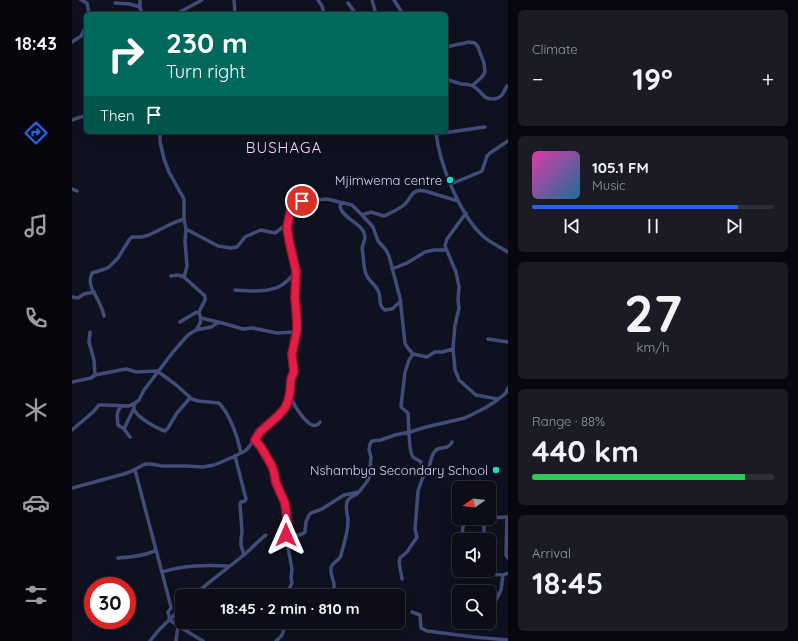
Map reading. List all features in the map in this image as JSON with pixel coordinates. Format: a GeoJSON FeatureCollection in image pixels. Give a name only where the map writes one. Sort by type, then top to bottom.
{"type":"FeatureCollection","features":[{"type":"Feature","properties":{"kind":"street"},"geometry":{"type":"LineString","coordinates":[[81,0],[87,3],[89,12]]}},
{"type":"Feature","properties":{"kind":"street"},"geometry":{"type":"LineString","coordinates":[[140,0],[141,12]]}},
{"type":"Feature","properties":{"kind":"street"},"geometry":{"type":"LineString","coordinates":[[180,12],[202,0]]}},
{"type":"Feature","properties":{"kind":"street"},"geometry":{"type":"LineString","coordinates":[[234,0],[235,12]]}},
{"type":"Feature","properties":{"kind":"street"},"geometry":{"type":"LineString","coordinates":[[318,0],[324,12]]}},
{"type":"Feature","properties":{"kind":"street"},"geometry":{"type":"LineString","coordinates":[[372,0],[375,12]]}},
{"type":"Feature","properties":{"kind":"street"},"geometry":{"type":"LineString","coordinates":[[394,0],[402,12]]}},
{"type":"Feature","properties":{"kind":"street"},"geometry":{"type":"LineString","coordinates":[[115,3],[130,4],[140,7]]}},
{"type":"Feature","properties":{"kind":"street"},"geometry":{"type":"LineString","coordinates":[[348,3],[355,12]]}},
{"type":"Feature","properties":{"kind":"street"},"geometry":{"type":"LineString","coordinates":[[72,42],[81,36],[84,30]]}},
{"type":"Feature","properties":{"kind":"street"},"geometry":{"type":"LineString","coordinates":[[448,47],[469,42],[475,43],[478,46],[484,63],[485,72],[473,86]]}},
{"type":"Feature","properties":{"kind":"street"},"geometry":{"type":"LineString","coordinates":[[448,80],[452,80],[459,84],[473,86],[484,96],[492,99],[501,97],[506,86]]}},
{"type":"Feature","properties":{"kind":"street"},"geometry":{"type":"LineString","coordinates":[[72,120],[84,116]]}},
{"type":"Feature","properties":{"kind":"street"},"geometry":{"type":"LineString","coordinates":[[448,132],[485,127]]}},
{"type":"Feature","properties":{"kind":"street"},"geometry":{"type":"LineString","coordinates":[[160,134],[164,159],[169,172],[183,196],[187,266],[184,277]]}},
{"type":"Feature","properties":{"kind":"street"},"geometry":{"type":"LineString","coordinates":[[436,134],[440,152],[458,201],[472,223],[485,238],[508,252]]}},
{"type":"Feature","properties":{"kind":"street"},"geometry":{"type":"LineString","coordinates":[[451,184],[482,171],[487,156],[508,141]]}},
{"type":"Feature","properties":{"kind":"street"},"geometry":{"type":"LineString","coordinates":[[72,189],[77,191]]}},
{"type":"Feature","properties":{"kind":"street"},"geometry":{"type":"LineString","coordinates":[[362,215],[371,212],[384,216],[401,207],[414,192],[419,190],[458,201]]}},
{"type":"Feature","properties":{"kind":"street"},"geometry":{"type":"LineString","coordinates":[[72,488],[124,474],[143,465],[151,464],[162,466],[208,467],[224,462],[249,447],[260,432],[285,408],[288,401],[291,379],[294,372],[292,354],[297,330],[294,292],[296,271],[287,228],[291,208],[298,202],[328,199],[352,206],[362,215],[373,227],[380,243],[387,253],[401,301],[405,343],[407,347],[413,354],[427,357],[435,352],[453,349]]}},
{"type":"Feature","properties":{"kind":"street"},"geometry":{"type":"LineString","coordinates":[[341,203],[340,207],[343,214],[357,224],[364,232],[365,240],[362,248],[366,274],[377,290],[381,307],[385,310],[392,310],[401,301]]}},
{"type":"Feature","properties":{"kind":"street"},"geometry":{"type":"LineString","coordinates":[[466,214],[448,239],[445,246],[445,250],[456,272],[459,287],[459,308],[453,349],[456,370],[459,380],[476,395],[498,399]]}},
{"type":"Feature","properties":{"kind":"street"},"geometry":{"type":"LineString","coordinates":[[104,316],[101,306],[91,286],[91,274],[109,267],[118,258],[129,240],[134,236],[142,237],[149,235],[184,219]]}},
{"type":"Feature","properties":{"kind":"street"},"geometry":{"type":"LineString","coordinates":[[186,229],[218,246],[231,248],[237,247],[246,237],[260,230],[275,233],[283,227],[287,228]]}},
{"type":"Feature","properties":{"kind":"street"},"geometry":{"type":"LineString","coordinates":[[392,269],[407,263],[425,252],[445,250]]}},
{"type":"Feature","properties":{"kind":"street"},"geometry":{"type":"LineString","coordinates":[[235,290],[262,290],[278,287],[286,282],[296,271]]}},
{"type":"Feature","properties":{"kind":"street"},"geometry":{"type":"LineString","coordinates":[[171,276],[178,275],[184,277],[205,296],[205,300],[199,312],[180,322]]}},
{"type":"Feature","properties":{"kind":"street"},"geometry":{"type":"LineString","coordinates":[[72,297],[78,298],[84,294],[94,292]]}},
{"type":"Feature","properties":{"kind":"street"},"geometry":{"type":"LineString","coordinates":[[72,430],[99,405],[129,406],[139,400],[144,390],[173,352],[188,335],[196,330],[200,325],[201,318],[199,312]]}},
{"type":"Feature","properties":{"kind":"street"},"geometry":{"type":"LineString","coordinates":[[201,318],[243,329],[252,328],[277,333],[294,332],[297,330]]}},
{"type":"Feature","properties":{"kind":"street"},"geometry":{"type":"LineString","coordinates":[[196,330],[211,327],[219,322]]}},
{"type":"Feature","properties":{"kind":"street"},"geometry":{"type":"LineString","coordinates":[[90,332],[89,342],[94,360],[95,375]]}},
{"type":"Feature","properties":{"kind":"street"},"geometry":{"type":"LineString","coordinates":[[488,339],[508,342]]}},
{"type":"Feature","properties":{"kind":"street"},"geometry":{"type":"LineString","coordinates":[[413,354],[409,360],[405,372],[401,404],[402,408],[408,413],[410,444],[413,456],[421,462],[424,474],[423,476]]}},
{"type":"Feature","properties":{"kind":"street"},"geometry":{"type":"LineString","coordinates":[[72,382],[91,378],[95,375],[126,370],[136,372],[159,372],[190,398],[198,401],[217,402],[220,404],[234,429],[241,453]]}},
{"type":"Feature","properties":{"kind":"street"},"geometry":{"type":"LineString","coordinates":[[333,589],[331,568],[341,557],[347,532],[347,502],[359,492],[369,478],[371,457],[369,450],[372,441],[465,418],[485,408],[498,399],[506,393],[508,388]]}},
{"type":"Feature","properties":{"kind":"street"},"geometry":{"type":"LineString","coordinates":[[289,395],[294,406],[309,424],[313,426],[320,422]]}},
{"type":"Feature","properties":{"kind":"street"},"geometry":{"type":"LineString","coordinates":[[134,408],[136,412],[150,424],[165,430],[190,398]]}},
{"type":"Feature","properties":{"kind":"street"},"geometry":{"type":"LineString","coordinates":[[124,429],[135,403]]}},
{"type":"Feature","properties":{"kind":"street"},"geometry":{"type":"LineString","coordinates":[[122,406],[118,411],[117,422],[130,437]]}},
{"type":"Feature","properties":{"kind":"street"},"geometry":{"type":"LineString","coordinates":[[255,440],[272,466],[276,483],[285,503],[288,525],[286,535],[292,569],[292,583],[289,589]]}},
{"type":"Feature","properties":{"kind":"street"},"geometry":{"type":"LineString","coordinates":[[402,579],[399,562],[400,558],[407,552],[417,537],[418,491],[423,476],[435,451],[439,448],[448,447],[452,442]]}},
{"type":"Feature","properties":{"kind":"street"},"geometry":{"type":"LineString","coordinates":[[235,456],[246,500],[240,504],[242,532],[241,545],[244,555]]}},
{"type":"Feature","properties":{"kind":"street"},"geometry":{"type":"LineString","coordinates":[[135,470],[171,607],[168,612],[170,620],[175,624]]}},
{"type":"Feature","properties":{"kind":"street"},"geometry":{"type":"LineString","coordinates":[[286,535],[302,535],[305,532],[305,524],[311,513],[322,509],[344,495],[359,492]]}},
{"type":"Feature","properties":{"kind":"street"},"geometry":{"type":"LineString","coordinates":[[496,518],[507,517],[506,555],[508,558]]}},
{"type":"Feature","properties":{"kind":"street"},"geometry":{"type":"LineString","coordinates":[[201,589],[244,555],[266,535]]}},
{"type":"Feature","properties":{"kind":"street"},"geometry":{"type":"LineString","coordinates":[[118,558],[142,555],[156,550]]}},
{"type":"Feature","properties":{"kind":"street"},"geometry":{"type":"LineString","coordinates":[[162,572],[191,566],[229,566]]}},
{"type":"Feature","properties":{"kind":"street"},"geometry":{"type":"LineString","coordinates":[[496,575],[503,575],[508,573]]}},
{"type":"Feature","properties":{"kind":"street"},"geometry":{"type":"LineString","coordinates":[[496,600],[503,575]]}},
{"type":"Feature","properties":{"kind":"street"},"geometry":{"type":"LineString","coordinates":[[412,612],[420,615],[421,628],[427,631],[478,638],[508,640]]}},
{"type":"Feature","properties":{"kind":"street"},"geometry":{"type":"LineString","coordinates":[[150,641],[175,615]]}},
{"type":"Feature","properties":{"kind":"street"},"geometry":{"type":"LineString","coordinates":[[176,641],[178,629]]}},
{"type":"Feature","properties":{"kind":"street"},"geometry":{"type":"LineString","coordinates":[[183,629],[203,641]]}},
{"type":"Feature","properties":{"kind":"street"},"geometry":{"type":"LineString","coordinates":[[276,641],[283,634],[283,629]]}},
{"type":"Feature","properties":{"kind":"place","name":"Mjimwema centre"},"geometry":{"type":"Point","coordinates":[450,180]}},
{"type":"Feature","properties":{"kind":"place","name":"Nshambya Secondary School"},"geometry":{"type":"Point","coordinates":[496,470]}},
{"type":"Feature","properties":{"kind":"district","name":"BUSHAGA"},"geometry":{"type":"Point","coordinates":[284,148]}},
{"type":"Feature","properties":{"kind":"route"},"geometry":{"type":"LineString","coordinates":[[286,535],[288,525],[285,503],[277,486],[272,466],[258,442],[255,440],[260,432],[285,408],[288,401],[291,379],[294,372],[292,354],[297,330],[294,292],[296,271],[287,228],[291,208],[294,204],[302,201]]}}]}
